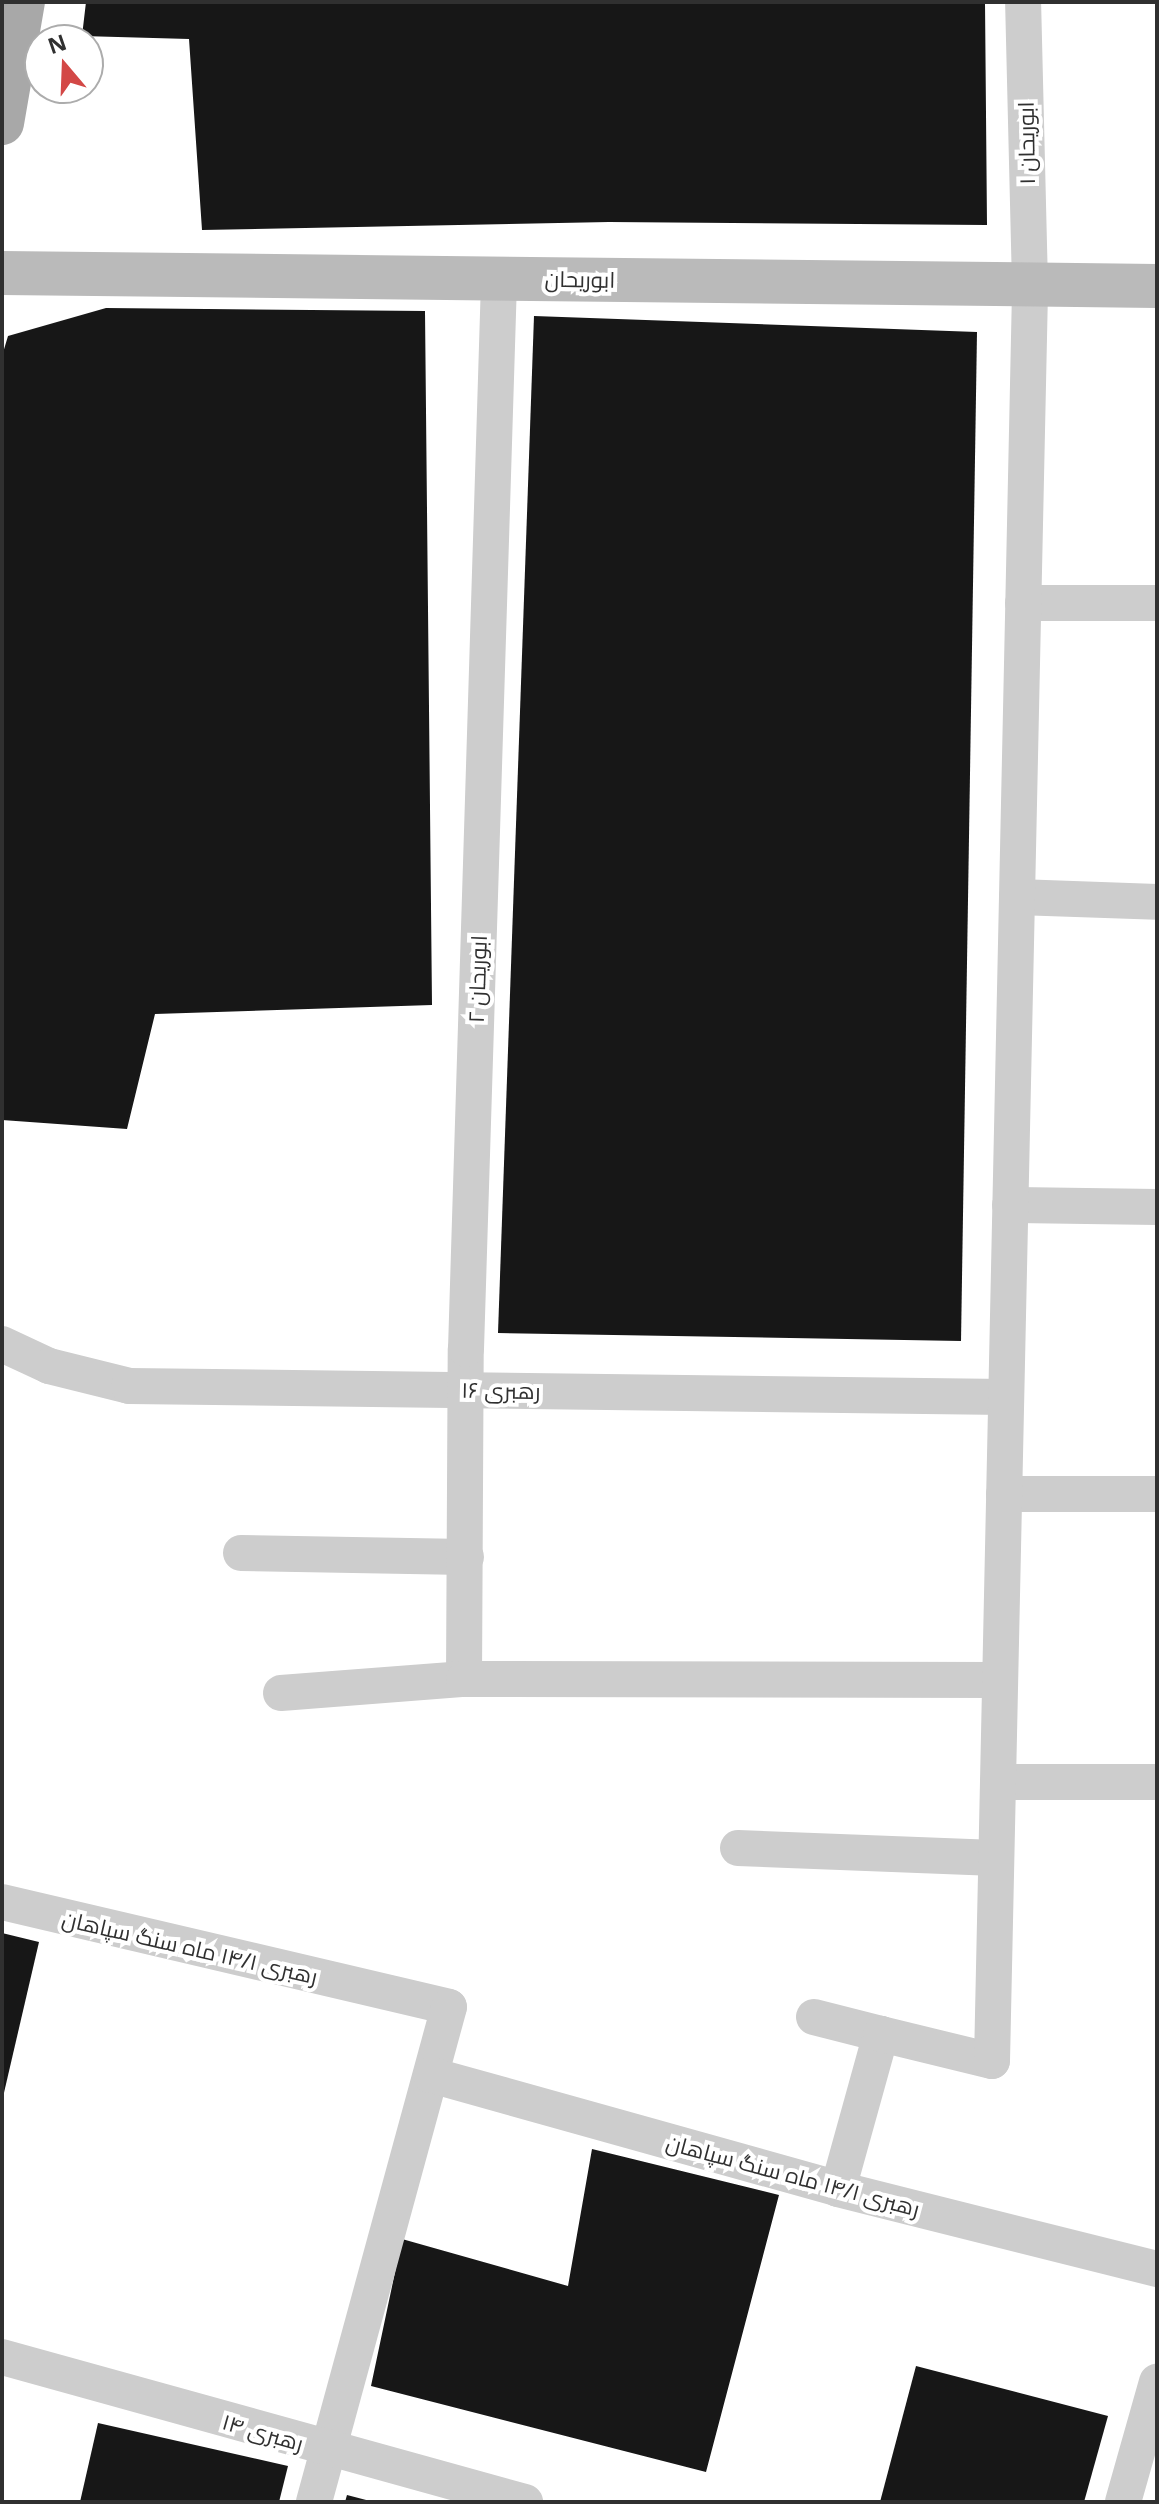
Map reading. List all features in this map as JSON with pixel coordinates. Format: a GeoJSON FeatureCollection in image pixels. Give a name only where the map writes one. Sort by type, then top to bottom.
{"type":"FeatureCollection","features":[{"type":"Feature","properties":{"kind":"main road"},"geometry":{"type":"LineString","coordinates":[[2,123],[23,2]]}},
{"type":"Feature","properties":{"kind":"street","name":"ابوریحان ۱"},"geometry":{"type":"LineString","coordinates":[[881,2034],[992,2061],[1030,285],[1023,2]]}},
{"type":"Feature","properties":{"kind":"street","name":"ابوریحان"},"geometry":{"type":"LineString","coordinates":[[2,273],[1157,286]]}},
{"type":"Feature","properties":{"kind":"street","name":"ابوریحان ۲"},"geometry":{"type":"LineString","coordinates":[[464,1679],[465,1390],[499,279]]}},
{"type":"Feature","properties":{"kind":"street"},"geometry":{"type":"LineString","coordinates":[[1023,603],[1157,603]]}},
{"type":"Feature","properties":{"kind":"street"},"geometry":{"type":"LineString","coordinates":[[1017,897],[1157,902]]}},
{"type":"Feature","properties":{"kind":"street"},"geometry":{"type":"LineString","coordinates":[[1010,1205],[1157,1207]]}},
{"type":"Feature","properties":{"kind":"street","name":"رهبری ۱۶"},"geometry":{"type":"LineString","coordinates":[[2,1344],[49,1366],[129,1386],[1006,1397]]}},
{"type":"Feature","properties":{"kind":"street"},"geometry":{"type":"LineString","coordinates":[[1004,1494],[1157,1494]]}},
{"type":"Feature","properties":{"kind":"street"},"geometry":{"type":"LineString","coordinates":[[241,1553],[466,1557]]}},
{"type":"Feature","properties":{"kind":"street"},"geometry":{"type":"LineString","coordinates":[[281,1693],[464,1679],[1000,1680]]}},
{"type":"Feature","properties":{"kind":"street"},"geometry":{"type":"LineString","coordinates":[[998,1782],[1157,1782]]}},
{"type":"Feature","properties":{"kind":"street"},"geometry":{"type":"LineString","coordinates":[[738,1848],[996,1858]]}},
{"type":"Feature","properties":{"kind":"street","name":"رهبری ۱۴/۱ ماه سنگ سپاهان"},"geometry":{"type":"LineString","coordinates":[[2,1902],[449,2007],[314,2502]]}},
{"type":"Feature","properties":{"kind":"street"},"geometry":{"type":"LineString","coordinates":[[814,2017],[881,2034],[838,2189]]}},
{"type":"Feature","properties":{"kind":"street","name":"رهبری ۱۴/۱ ماه سنگ سپاهان"},"geometry":{"type":"LineString","coordinates":[[431,2075],[838,2189],[1157,2269]]}},
{"type":"Feature","properties":{"kind":"street","name":"رهبری ۱۴"},"geometry":{"type":"LineString","coordinates":[[2,2357],[525,2502]]}},
{"type":"Feature","properties":{"kind":"street"},"geometry":{"type":"LineString","coordinates":[[1123,2502],[1157,2382]]}},
{"type":"Feature","properties":{"kind":"building"},"geometry":{"type":"Polygon","coordinates":[[[86,2],[985,2],[987,225],[609,222],[202,230],[189,39],[104,37],[104,24],[83,24],[86,2]]]}},
{"type":"Feature","properties":{"kind":"building"},"geometry":{"type":"Polygon","coordinates":[[[106,308],[425,311],[432,1005],[155,1014],[127,1129],[2,1120],[2,356],[8,336],[106,308]]]}},
{"type":"Feature","properties":{"kind":"building"},"geometry":{"type":"Polygon","coordinates":[[[534,316],[977,332],[961,1341],[498,1333],[534,316]]]}},
{"type":"Feature","properties":{"kind":"building"},"geometry":{"type":"Polygon","coordinates":[[[2,1933],[39,1942],[3,2097],[2,2097],[2,1933]]]}},
{"type":"Feature","properties":{"kind":"building"},"geometry":{"type":"Polygon","coordinates":[[[592,2149],[779,2195],[706,2472],[371,2386],[402,2239],[568,2286],[592,2149]]]}},
{"type":"Feature","properties":{"kind":"building"},"geometry":{"type":"Polygon","coordinates":[[[916,2366],[1108,2416],[1084,2502],[880,2502],[916,2366]]]}},
{"type":"Feature","properties":{"kind":"building"},"geometry":{"type":"Polygon","coordinates":[[[98,2423],[288,2466],[279,2502],[80,2502],[98,2423]]]}},
{"type":"Feature","properties":{"kind":"building"},"geometry":{"type":"Polygon","coordinates":[[[347,2495],[370,2501],[370,2502],[345,2502],[347,2495]]]}}]}
